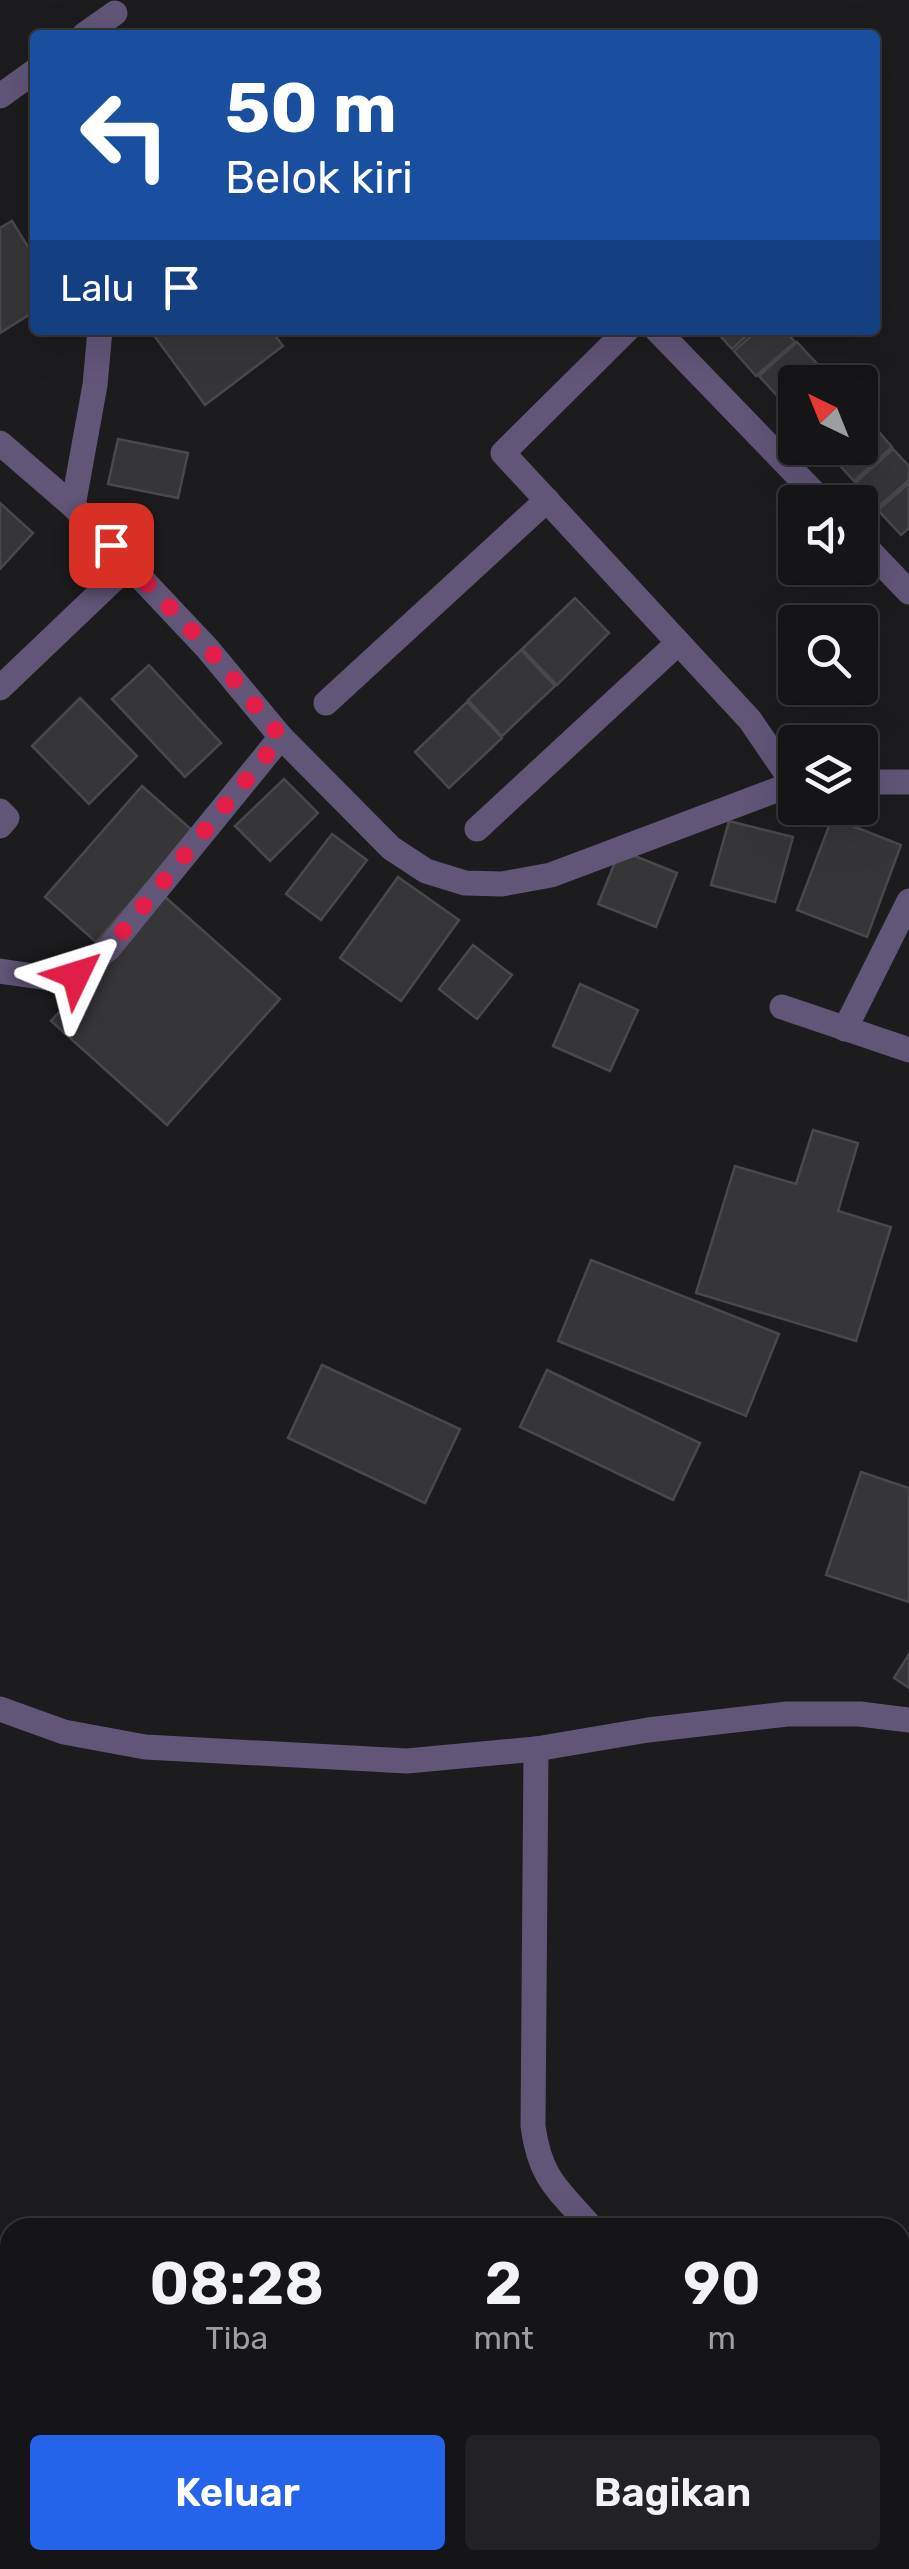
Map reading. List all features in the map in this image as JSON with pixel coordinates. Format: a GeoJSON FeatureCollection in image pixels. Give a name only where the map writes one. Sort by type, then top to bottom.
{"type":"FeatureCollection","features":[{"type":"Feature","properties":{"kind":"street"},"geometry":{"type":"LineString","coordinates":[[92,30],[115,16]]}},
{"type":"Feature","properties":{"kind":"street"},"geometry":{"type":"LineString","coordinates":[[0,96],[30,74]]}},
{"type":"Feature","properties":{"kind":"street"},"geometry":{"type":"LineString","coordinates":[[73,506],[95,386],[100,335]]}},
{"type":"Feature","properties":{"kind":"street"},"geometry":{"type":"LineString","coordinates":[[622,335],[503,453],[750,720],[778,760]]}},
{"type":"Feature","properties":{"kind":"street"},"geometry":{"type":"LineString","coordinates":[[662,335],[807,485]]}},
{"type":"Feature","properties":{"kind":"street"},"geometry":{"type":"LineString","coordinates":[[0,443],[73,506],[130,564],[208,648],[281,737],[391,848],[426,871],[466,883],[502,884],[552,875],[778,789]]}},
{"type":"Feature","properties":{"kind":"street"},"geometry":{"type":"LineString","coordinates":[[326,703],[547,500]]}},
{"type":"Feature","properties":{"kind":"street"},"geometry":{"type":"LineString","coordinates":[[878,560],[909,592]]}},
{"type":"Feature","properties":{"kind":"street"},"geometry":{"type":"LineString","coordinates":[[0,688],[130,564]]}},
{"type":"Feature","properties":{"kind":"street"},"geometry":{"type":"LineString","coordinates":[[477,829],[678,643]]}},
{"type":"Feature","properties":{"kind":"street"},"geometry":{"type":"LineString","coordinates":[[0,971],[55,980],[76,975],[98,957],[281,737]]}},
{"type":"Feature","properties":{"kind":"street"},"geometry":{"type":"LineString","coordinates":[[878,782],[909,782]]}},
{"type":"Feature","properties":{"kind":"street"},"geometry":{"type":"LineString","coordinates":[[0,811],[8,818],[0,826]]}},
{"type":"Feature","properties":{"kind":"street"},"geometry":{"type":"LineString","coordinates":[[846,1029],[909,901]]}},
{"type":"Feature","properties":{"kind":"street"},"geometry":{"type":"LineString","coordinates":[[782,1007],[909,1050]]}},
{"type":"Feature","properties":{"kind":"street"},"geometry":{"type":"LineString","coordinates":[[0,1709],[64,1732],[164,1748],[406,1761],[536,1749],[648,1730],[787,1714],[860,1714],[909,1720]]}},
{"type":"Feature","properties":{"kind":"street"},"geometry":{"type":"LineString","coordinates":[[536,1749],[533,2126],[537,2156],[548,2178],[583,2218]]}},
{"type":"Feature","properties":{"kind":"building"},"geometry":{"type":"Polygon","coordinates":[[[12,221],[30,250],[30,314],[0,333],[0,228],[12,221]]]}},
{"type":"Feature","properties":{"kind":"building"},"geometry":{"type":"Polygon","coordinates":[[[154,335],[275,335],[283,346],[205,405],[154,335]]]}},
{"type":"Feature","properties":{"kind":"building"},"geometry":{"type":"Polygon","coordinates":[[[719,335],[747,335],[732,349],[719,335]]]}},
{"type":"Feature","properties":{"kind":"building"},"geometry":{"type":"Polygon","coordinates":[[[752,335],[789,335],[795,342],[756,376],[734,351],[752,335]]]}},
{"type":"Feature","properties":{"kind":"building"},"geometry":{"type":"Polygon","coordinates":[[[797,342],[818,365],[778,365],[778,397],[759,376],[797,342]]]}},
{"type":"Feature","properties":{"kind":"building"},"geometry":{"type":"Polygon","coordinates":[[[878,431],[892,447],[878,460],[878,431]]]}},
{"type":"Feature","properties":{"kind":"building"},"geometry":{"type":"Polygon","coordinates":[[[118,439],[188,453],[178,498],[108,484],[118,439]]]}},
{"type":"Feature","properties":{"kind":"building"},"geometry":{"type":"Polygon","coordinates":[[[893,449],[909,466],[909,480],[878,507],[878,485],[855,483],[893,449]]]}},
{"type":"Feature","properties":{"kind":"building"},"geometry":{"type":"Polygon","coordinates":[[[839,465],[872,465],[854,481],[839,465]]]}},
{"type":"Feature","properties":{"kind":"building"},"geometry":{"type":"Polygon","coordinates":[[[909,483],[909,528],[901,535],[878,510],[909,483]]]}},
{"type":"Feature","properties":{"kind":"building"},"geometry":{"type":"Polygon","coordinates":[[[0,503],[33,533],[0,569],[0,503]]]}},
{"type":"Feature","properties":{"kind":"building"},"geometry":{"type":"Polygon","coordinates":[[[575,598],[609,633],[557,685],[522,649],[575,598]]]}},
{"type":"Feature","properties":{"kind":"building"},"geometry":{"type":"Polygon","coordinates":[[[521,650],[555,686],[502,736],[468,700],[521,650]]]}},
{"type":"Feature","properties":{"kind":"building"},"geometry":{"type":"Polygon","coordinates":[[[149,665],[221,743],[185,777],[112,699],[149,665]]]}},
{"type":"Feature","properties":{"kind":"building"},"geometry":{"type":"Polygon","coordinates":[[[80,698],[137,756],[89,804],[32,746],[80,698]]]}},
{"type":"Feature","properties":{"kind":"building"},"geometry":{"type":"Polygon","coordinates":[[[467,702],[502,738],[449,788],[415,752],[467,702]]]}},
{"type":"Feature","properties":{"kind":"building"},"geometry":{"type":"Polygon","coordinates":[[[284,779],[318,813],[270,861],[235,826],[284,779]]]}},
{"type":"Feature","properties":{"kind":"building"},"geometry":{"type":"Polygon","coordinates":[[[142,786],[193,831],[96,942],[45,897],[142,786]]]}},
{"type":"Feature","properties":{"kind":"building"},"geometry":{"type":"Polygon","coordinates":[[[729,821],[793,837],[775,902],[711,885],[729,821]]]}},
{"type":"Feature","properties":{"kind":"building"},"geometry":{"type":"Polygon","coordinates":[[[829,825],[850,825],[901,845],[867,937],[797,910],[829,825]]]}},
{"type":"Feature","properties":{"kind":"building"},"geometry":{"type":"Polygon","coordinates":[[[332,834],[367,860],[321,920],[286,894],[332,834]]]}},
{"type":"Feature","properties":{"kind":"building"},"geometry":{"type":"Polygon","coordinates":[[[620,850],[677,873],[656,927],[598,904],[620,850]]]}},
{"type":"Feature","properties":{"kind":"building"},"geometry":{"type":"Polygon","coordinates":[[[398,877],[459,920],[401,1001],[340,958],[398,877]]]}},
{"type":"Feature","properties":{"kind":"building"},"geometry":{"type":"Polygon","coordinates":[[[164,896],[280,999],[167,1125],[51,1021],[164,896]]]}},
{"type":"Feature","properties":{"kind":"building"},"geometry":{"type":"Polygon","coordinates":[[[473,945],[512,975],[477,1019],[439,989],[473,945]]]}},
{"type":"Feature","properties":{"kind":"building"},"geometry":{"type":"Polygon","coordinates":[[[580,984],[638,1010],[610,1071],[553,1046],[580,984]]]}},
{"type":"Feature","properties":{"kind":"building"},"geometry":{"type":"Polygon","coordinates":[[[813,1130],[858,1143],[838,1211],[891,1227],[856,1341],[696,1293],[735,1166],[796,1184],[813,1130]]]}},
{"type":"Feature","properties":{"kind":"building"},"geometry":{"type":"Polygon","coordinates":[[[591,1260],[779,1334],[746,1416],[558,1341],[591,1260]]]}},
{"type":"Feature","properties":{"kind":"building"},"geometry":{"type":"Polygon","coordinates":[[[322,1365],[460,1429],[425,1503],[288,1438],[322,1365]]]}},
{"type":"Feature","properties":{"kind":"building"},"geometry":{"type":"Polygon","coordinates":[[[547,1370],[700,1443],[673,1500],[520,1427],[547,1370]]]}},
{"type":"Feature","properties":{"kind":"building"},"geometry":{"type":"Polygon","coordinates":[[[861,1472],[909,1488],[909,1602],[826,1575],[861,1472]]]}},
{"type":"Feature","properties":{"kind":"building"},"geometry":{"type":"Polygon","coordinates":[[[909,1654],[909,1688],[894,1678],[909,1654]]]}},
{"type":"Feature","properties":{"kind":"route"},"geometry":{"type":"LineString","coordinates":[[76,975],[109,948],[281,737],[208,648],[111,545]]}}]}
